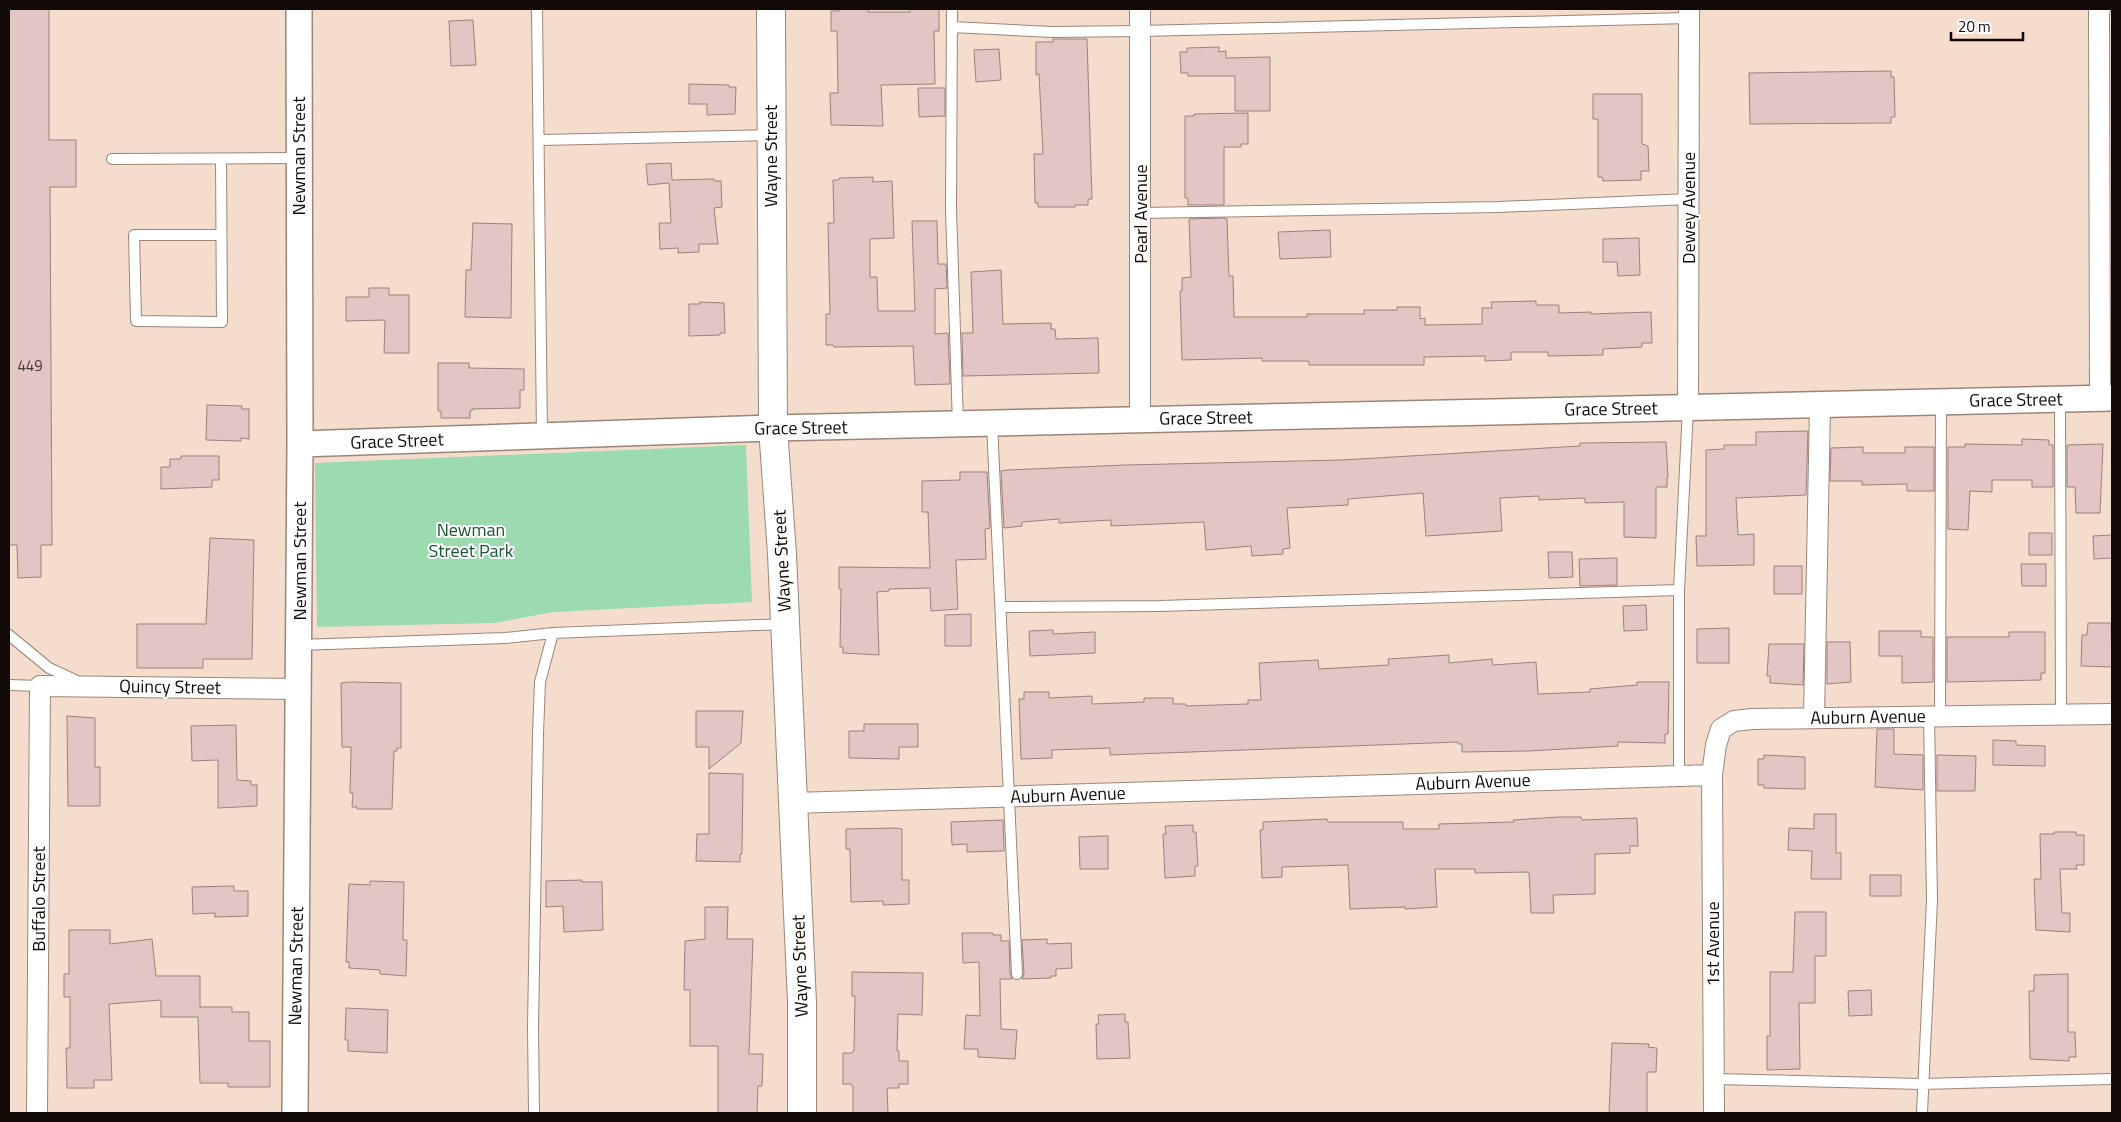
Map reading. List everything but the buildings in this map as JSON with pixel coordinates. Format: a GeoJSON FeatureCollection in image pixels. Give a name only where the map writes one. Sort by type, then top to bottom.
{"type":"FeatureCollection","features":[{"type":"Feature","properties":{"kind":"main road","name":"Wayne Street"},"geometry":{"type":"LineString","coordinates":[[771,9],[773,428],[786,624],[794,804],[802,1003],[802,1113]]}},
{"type":"Feature","properties":{"kind":"street","name":"Newman Street"},"geometry":{"type":"LineString","coordinates":[[295,1113],[300,444],[298,9]]}},
{"type":"Feature","properties":{"kind":"street","name":"Pearl Avenue"},"geometry":{"type":"LineString","coordinates":[[1140,9],[1140,420]]}},
{"type":"Feature","properties":{"kind":"street"},"geometry":{"type":"LineString","coordinates":[[2100,9],[2106,398]]}},
{"type":"Feature","properties":{"kind":"street","name":"Dewey Avenue"},"geometry":{"type":"LineString","coordinates":[[1688,408],[1689,13]]}},
{"type":"Feature","properties":{"kind":"street","name":"Grace Street"},"geometry":{"type":"LineString","coordinates":[[300,444],[773,428],[2106,398]]}},
{"type":"Feature","properties":{"kind":"street"},"geometry":{"type":"LineString","coordinates":[[1814,718],[1820,405]]}},
{"type":"Feature","properties":{"kind":"street","name":"Quincy Street"},"geometry":{"type":"LineString","coordinates":[[40,686],[89,685],[299,689]]}},
{"type":"Feature","properties":{"kind":"street","name":"Buffalo Street"},"geometry":{"type":"LineString","coordinates":[[37,1113],[40,686]]}},
{"type":"Feature","properties":{"kind":"street","name":"Auburn Avenue"},"geometry":{"type":"LineString","coordinates":[[794,804],[1712,775],[1716,744],[1721,729],[1734,721],[1752,719],[2112,714]]}},
{"type":"Feature","properties":{"kind":"street","name":"1st Avenue"},"geometry":{"type":"LineString","coordinates":[[1712,775],[1714,1113]]}},
{"type":"Feature","properties":{"kind":"lane"},"geometry":{"type":"LineString","coordinates":[[537,9],[542,435]]}},
{"type":"Feature","properties":{"kind":"lane"},"geometry":{"type":"LineString","coordinates":[[952,9],[951,209],[958,424]]}},
{"type":"Feature","properties":{"kind":"lane"},"geometry":{"type":"LineString","coordinates":[[952,27],[1052,32],[1140,31],[1689,13]]}},
{"type":"Feature","properties":{"kind":"lane"},"geometry":{"type":"LineString","coordinates":[[540,140],[771,135]]}},
{"type":"Feature","properties":{"kind":"lane"},"geometry":{"type":"LineString","coordinates":[[112,159],[299,158]]}},
{"type":"Feature","properties":{"kind":"lane"},"geometry":{"type":"LineString","coordinates":[[221,159],[222,322],[136,321],[134,235],[221,235]]}},
{"type":"Feature","properties":{"kind":"lane"},"geometry":{"type":"LineString","coordinates":[[1141,214],[1499,207],[1689,199]]}},
{"type":"Feature","properties":{"kind":"lane"},"geometry":{"type":"LineString","coordinates":[[2060,399],[2061,714]]}},
{"type":"Feature","properties":{"kind":"lane"},"geometry":{"type":"LineString","coordinates":[[1922,1113],[1932,900],[1941,402]]}},
{"type":"Feature","properties":{"kind":"lane"},"geometry":{"type":"LineString","coordinates":[[1679,775],[1679,590],[1688,408]]}},
{"type":"Feature","properties":{"kind":"lane"},"geometry":{"type":"LineString","coordinates":[[992,423],[1002,607],[1008,797],[1017,974]]}},
{"type":"Feature","properties":{"kind":"lane"},"geometry":{"type":"LineString","coordinates":[[1002,607],[1170,606],[1679,590]]}},
{"type":"Feature","properties":{"kind":"lane"},"geometry":{"type":"LineString","coordinates":[[299,645],[505,638],[553,633],[786,624]]}},
{"type":"Feature","properties":{"kind":"lane"},"geometry":{"type":"LineString","coordinates":[[534,1113],[533,1027],[540,682],[553,633]]}},
{"type":"Feature","properties":{"kind":"lane"},"geometry":{"type":"LineString","coordinates":[[9,635],[49,668],[89,685]]}},
{"type":"Feature","properties":{"kind":"lane"},"geometry":{"type":"LineString","coordinates":[[9,685],[40,686]]}},
{"type":"Feature","properties":{"kind":"lane"},"geometry":{"type":"LineString","coordinates":[[1714,1079],[1922,1084],[2112,1079]]}},
{"type":"Feature","properties":{"kind":"green space","name":"Newman Street Park"},"geometry":{"type":"Polygon","coordinates":[[[746,445],[752,602],[553,612],[495,623],[317,627],[315,463],[746,445]]]}}]}
